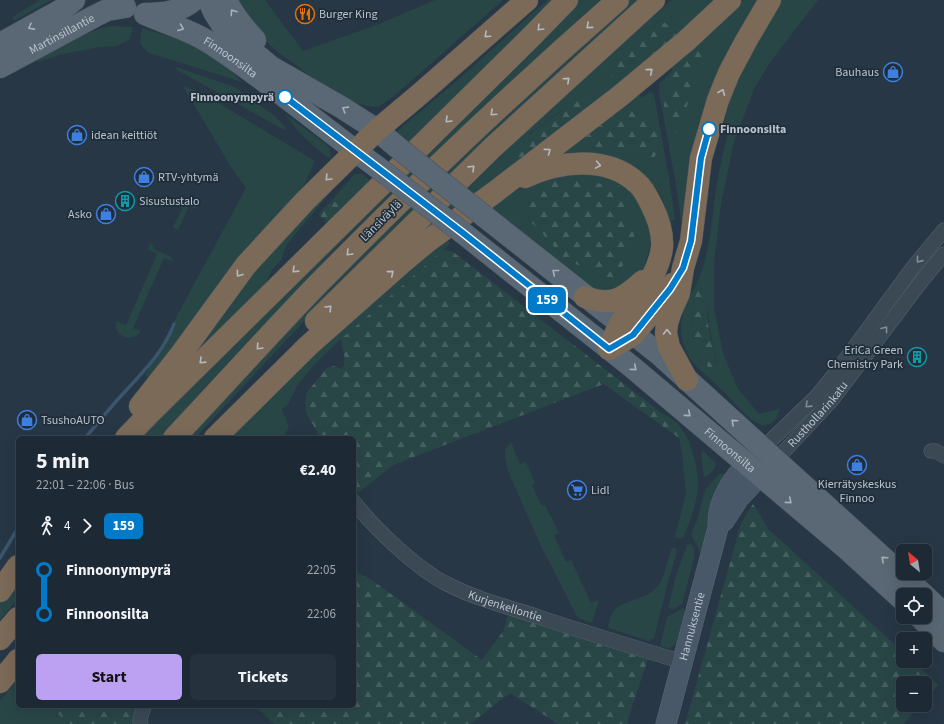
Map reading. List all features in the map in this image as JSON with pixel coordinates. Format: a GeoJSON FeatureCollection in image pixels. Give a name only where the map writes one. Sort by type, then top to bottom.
{"type":"FeatureCollection","features":[{"type":"Feature","properties":{"kind":"highway"},"geometry":{"type":"LineString","coordinates":[[116,436],[181,354],[246,265],[305,201],[377,130],[527,0]]}},
{"type":"Feature","properties":{"kind":"highway"},"geometry":{"type":"LineString","coordinates":[[128,436],[567,0]]}},
{"type":"Feature","properties":{"kind":"highway","name":"Länsiväylä"},"geometry":{"type":"LineString","coordinates":[[176,436],[313,289],[375,227],[476,128],[618,0]]}},
{"type":"Feature","properties":{"kind":"highway"},"geometry":{"type":"LineString","coordinates":[[213,436],[330,307],[492,148],[654,0]]}},
{"type":"Feature","properties":{"kind":"highway"},"geometry":{"type":"LineString","coordinates":[[217,436],[309,345],[392,271],[428,241],[495,192],[620,96],[686,41],[730,0]]}},
{"type":"Feature","properties":{"kind":"highway"},"geometry":{"type":"LineString","coordinates":[[687,380],[669,346],[666,334],[667,323],[678,293],[683,268],[691,241],[701,158],[718,100],[746,41],[770,0]]}},
{"type":"Feature","properties":{"kind":"highway"},"geometry":{"type":"LineString","coordinates":[[495,192],[534,173],[559,165],[580,163],[601,165],[620,171],[637,183],[647,196],[656,214],[661,234],[662,246],[656,270],[627,330]]}},
{"type":"Feature","properties":{"kind":"highway"},"geometry":{"type":"LineString","coordinates":[[609,349],[670,289],[683,268]]}},
{"type":"Feature","properties":{"kind":"highway"},"geometry":{"type":"LineString","coordinates":[[585,297],[597,302],[611,302],[619,300],[656,270]]}},
{"type":"Feature","properties":{"kind":"highway"},"geometry":{"type":"LineString","coordinates":[[0,591],[16,569]]}},
{"type":"Feature","properties":{"kind":"highway"},"geometry":{"type":"LineString","coordinates":[[0,639],[16,620]]}},
{"type":"Feature","properties":{"kind":"highway"},"geometry":{"type":"LineString","coordinates":[[0,682],[16,662]]}},
{"type":"Feature","properties":{"kind":"main road","name":"Martinsillantie"},"geometry":{"type":"LineString","coordinates":[[1,58],[107,10],[129,7],[164,14],[177,10],[194,0]]}},
{"type":"Feature","properties":{"kind":"main road","name":"Finnoonsilta"},"geometry":{"type":"LineString","coordinates":[[209,0],[214,12],[224,28],[271,67],[341,107],[377,130],[658,354],[915,588]]}},
{"type":"Feature","properties":{"kind":"main road"},"geometry":{"type":"LineString","coordinates":[[226,0],[238,20],[260,46],[271,67]]}},
{"type":"Feature","properties":{"kind":"main road","name":"Martinsillantie"},"geometry":{"type":"LineString","coordinates":[[1,58],[68,3]]}},
{"type":"Feature","properties":{"kind":"main road","name":"Finnoonsilta"},"geometry":{"type":"LineString","coordinates":[[129,7],[165,23],[181,28],[217,48],[284,96],[377,167],[609,349],[846,548],[896,594]]}},
{"type":"Feature","properties":{"kind":"main road","name":"Finnoonsilta"},"geometry":{"type":"LineString","coordinates":[[932,603],[944,614]]}},
{"type":"Feature","properties":{"kind":"main road"},"geometry":{"type":"LineString","coordinates":[[927,624],[944,641]]}},
{"type":"Feature","properties":{"kind":"street","name":"Rusthollarinkatu"},"geometry":{"type":"LineString","coordinates":[[769,454],[816,398],[903,280],[944,230]]}},
{"type":"Feature","properties":{"kind":"street"},"geometry":{"type":"LineString","coordinates":[[931,245],[944,255]]}},
{"type":"Feature","properties":{"kind":"street","name":"Rusthollarinkatu"},"geometry":{"type":"LineString","coordinates":[[769,454],[832,400],[920,283],[944,255]]}},
{"type":"Feature","properties":{"kind":"street","name":"Hannuksentie"},"geometry":{"type":"LineString","coordinates":[[666,724],[718,528],[718,513],[727,490],[769,454]]}},
{"type":"Feature","properties":{"kind":"street","name":"Kurjenkellontie"},"geometry":{"type":"LineString","coordinates":[[356,504],[399,548],[423,568],[447,584],[478,597],[596,636],[683,662]]}},
{"type":"Feature","properties":{"kind":"street"},"geometry":{"type":"LineString","coordinates":[[141,722],[144,708]]}},
{"type":"Feature","properties":{"kind":"green space"},"geometry":{"type":"Polygon","coordinates":[[[40,0],[51,0],[14,21],[12,17],[40,0]]]}},
{"type":"Feature","properties":{"kind":"green space"},"geometry":{"type":"Polygon","coordinates":[[[234,0],[266,0],[303,51],[379,24],[435,0],[503,0],[394,96],[380,106],[372,107],[348,101],[321,86],[279,53],[255,31],[234,0]]]}},
{"type":"Feature","properties":{"kind":"green space"},"geometry":{"type":"Polygon","coordinates":[[[547,0],[557,0],[411,147],[395,133],[460,78],[547,0]]]}},
{"type":"Feature","properties":{"kind":"green space"},"geometry":{"type":"Polygon","coordinates":[[[574,0],[600,0],[512,80],[339,245],[161,436],[135,436],[574,0]]]}},
{"type":"Feature","properties":{"kind":"green space"},"geometry":{"type":"Polygon","coordinates":[[[630,0],[642,0],[323,301],[197,436],[187,436],[383,230],[630,0]]]}},
{"type":"Feature","properties":{"kind":"green space"},"geometry":{"type":"Polygon","coordinates":[[[672,0],[722,0],[694,27],[405,247],[534,124],[672,0]],[[660,20],[629,50],[672,27],[660,20]],[[565,108],[530,133],[513,159],[565,108]]]}},
{"type":"Feature","properties":{"kind":"green space"},"geometry":{"type":"Polygon","coordinates":[[[743,0],[762,0],[686,220],[681,220],[660,98],[659,84],[672,71],[671,68],[694,44],[743,0]],[[702,57],[679,63],[669,83],[663,109],[691,84],[702,57]]]}},
{"type":"Feature","properties":{"kind":"green space"},"geometry":{"type":"Polygon","coordinates":[[[779,0],[818,0],[771,61],[755,87],[734,142],[721,204],[714,264],[714,309],[723,353],[738,389],[759,414],[780,409],[773,422],[768,425],[759,424],[753,421],[724,391],[694,364],[685,350],[681,332],[684,311],[699,278],[706,256],[717,182],[729,130],[723,128],[730,98],[779,0]],[[697,290],[693,304],[692,316],[694,342],[704,357],[708,369],[717,363],[706,301],[697,290]]]}},
{"type":"Feature","properties":{"kind":"green space"},"geometry":{"type":"Polygon","coordinates":[[[660,20],[672,27],[677,37],[622,84],[613,80],[612,71],[629,50],[660,20]]]}},
{"type":"Feature","properties":{"kind":"green space"},"geometry":{"type":"Polygon","coordinates":[[[112,26],[133,27],[130,39],[117,46],[99,47],[63,54],[37,62],[36,60],[82,35],[112,26]]]}},
{"type":"Feature","properties":{"kind":"green space"},"geometry":{"type":"Polygon","coordinates":[[[142,28],[196,45],[223,63],[242,82],[147,52],[140,43],[142,28]]]}},
{"type":"Feature","properties":{"kind":"green space"},"geometry":{"type":"Polygon","coordinates":[[[700,45],[702,57],[691,84],[683,129],[678,134],[669,124],[665,115],[664,105],[668,88],[677,66],[687,54],[700,45]]]}},
{"type":"Feature","properties":{"kind":"green space"},"geometry":{"type":"Polygon","coordinates":[[[176,67],[235,87],[275,116],[286,128],[284,130],[179,71],[176,67]]]}},
{"type":"Feature","properties":{"kind":"green space"},"geometry":{"type":"Polygon","coordinates":[[[183,86],[202,93],[315,161],[301,192],[150,379],[145,375],[246,188],[231,167],[183,86]]]}},
{"type":"Feature","properties":{"kind":"green space"},"geometry":{"type":"Polygon","coordinates":[[[650,92],[654,94],[675,220],[670,221],[662,198],[656,188],[648,179],[625,161],[599,154],[541,163],[619,107],[639,95],[642,98],[650,92]],[[628,105],[580,136],[585,146],[596,148],[613,146],[622,147],[646,160],[656,120],[641,115],[628,105]]]}},
{"type":"Feature","properties":{"kind":"green space"},"geometry":{"type":"Polygon","coordinates":[[[578,101],[584,106],[583,114],[522,160],[513,159],[511,150],[543,124],[578,101]]]}},
{"type":"Feature","properties":{"kind":"green space"},"geometry":{"type":"Polygon","coordinates":[[[628,105],[641,115],[656,120],[660,146],[654,158],[646,160],[635,153],[617,147],[596,148],[585,146],[580,136],[607,117],[628,105]]]}},
{"type":"Feature","properties":{"kind":"green space"},"geometry":{"type":"Polygon","coordinates":[[[286,115],[326,144],[330,149],[331,158],[311,144],[286,115]]]}},
{"type":"Feature","properties":{"kind":"green space"},"geometry":{"type":"Polygon","coordinates":[[[597,173],[627,186],[643,204],[651,237],[649,251],[645,264],[638,277],[618,293],[593,290],[487,205],[545,177],[597,173]],[[585,178],[531,192],[527,208],[528,219],[567,261],[589,269],[605,280],[634,231],[628,221],[626,204],[601,184],[585,178]]]}},
{"type":"Feature","properties":{"kind":"green space"},"geometry":{"type":"Polygon","coordinates":[[[355,174],[362,174],[374,183],[346,209],[342,204],[331,201],[355,174]]]}},
{"type":"Feature","properties":{"kind":"green space"},"geometry":{"type":"Polygon","coordinates":[[[585,178],[601,184],[619,186],[626,204],[628,221],[634,231],[634,243],[617,277],[605,280],[589,269],[567,261],[528,219],[527,208],[531,192],[554,180],[585,178]]]}},
{"type":"Feature","properties":{"kind":"green space"},"geometry":{"type":"Polygon","coordinates":[[[334,185],[328,195],[288,243],[282,259],[271,271],[266,283],[254,301],[175,379],[244,278],[334,185]]]}},
{"type":"Feature","properties":{"kind":"green space"},"geometry":{"type":"Polygon","coordinates":[[[186,198],[195,199],[197,209],[189,206],[178,230],[173,227],[183,207],[175,203],[186,198]]]}},
{"type":"Feature","properties":{"kind":"green space"},"geometry":{"type":"Polygon","coordinates":[[[331,201],[342,204],[346,209],[326,223],[319,214],[331,201]]]}},
{"type":"Feature","properties":{"kind":"green space"},"geometry":{"type":"Polygon","coordinates":[[[443,237],[450,243],[341,339],[314,365],[297,386],[288,404],[282,409],[289,427],[283,436],[228,436],[264,396],[443,237]]]}},
{"type":"Feature","properties":{"kind":"green space"},"geometry":{"type":"Polygon","coordinates":[[[150,244],[154,245],[152,248],[173,259],[172,261],[164,258],[133,328],[141,331],[132,338],[124,337],[116,328],[116,321],[126,325],[157,254],[148,250],[150,244]]]}},
{"type":"Feature","properties":{"kind":"green space"},"geometry":{"type":"Polygon","coordinates":[[[443,250],[452,251],[659,411],[674,428],[679,438],[604,384],[393,465],[359,492],[356,487],[356,436],[320,436],[307,415],[305,404],[307,392],[326,369],[333,366],[343,369],[344,356],[341,339],[443,250]]]}},
{"type":"Feature","properties":{"kind":"green space"},"geometry":{"type":"Polygon","coordinates":[[[703,289],[717,370],[713,372],[708,369],[704,357],[694,342],[692,316],[693,304],[697,290],[703,289]]]}},
{"type":"Feature","properties":{"kind":"green space"},"geometry":{"type":"Polygon","coordinates":[[[659,411],[675,421],[687,437],[696,465],[698,487],[697,497],[683,538],[678,538],[675,536],[686,494],[679,438],[674,428],[659,411]]]}},
{"type":"Feature","properties":{"kind":"green space"},"geometry":{"type":"Polygon","coordinates":[[[511,442],[520,464],[526,462],[535,483],[532,485],[542,506],[545,505],[559,533],[554,535],[566,562],[571,560],[591,603],[599,600],[592,623],[578,618],[540,544],[507,469],[505,450],[511,442]]]}},
{"type":"Feature","properties":{"kind":"green space"},"geometry":{"type":"Polygon","coordinates":[[[703,451],[715,462],[716,465],[706,477],[704,476],[701,456],[703,451]]]}},
{"type":"Feature","properties":{"kind":"green space"},"geometry":{"type":"Polygon","coordinates":[[[720,473],[729,475],[700,554],[692,537],[692,532],[698,518],[705,490],[720,473]]]}},
{"type":"Feature","properties":{"kind":"green space"},"geometry":{"type":"Polygon","coordinates":[[[753,504],[768,529],[896,646],[896,668],[920,668],[929,676],[896,676],[896,712],[914,712],[904,724],[685,724],[741,523],[753,504]]]}},
{"type":"Feature","properties":{"kind":"green space"},"geometry":{"type":"Polygon","coordinates":[[[691,544],[694,548],[694,558],[682,604],[674,609],[668,608],[676,575],[687,545],[691,544]]]}},
{"type":"Feature","properties":{"kind":"green space"},"geometry":{"type":"Polygon","coordinates":[[[672,548],[675,548],[677,552],[654,638],[649,641],[609,628],[611,615],[617,608],[646,595],[656,588],[662,579],[672,548]]]}},
{"type":"Feature","properties":{"kind":"green space"},"geometry":{"type":"Polygon","coordinates":[[[356,571],[373,581],[482,660],[504,630],[508,614],[648,659],[628,719],[628,724],[558,724],[510,693],[470,724],[274,724],[258,708],[356,708],[356,571]]]}},
{"type":"Feature","properties":{"kind":"green space"},"geometry":{"type":"Polygon","coordinates":[[[16,578],[16,601],[0,620],[0,602],[16,578]]]}},
{"type":"Feature","properties":{"kind":"green space"},"geometry":{"type":"Polygon","coordinates":[[[683,608],[685,609],[684,628],[679,642],[669,648],[660,647],[667,617],[683,608]]]}},
{"type":"Feature","properties":{"kind":"green space"},"geometry":{"type":"Polygon","coordinates":[[[932,679],[938,685],[932,692],[932,679]]]}},
{"type":"Feature","properties":{"kind":"green space"},"geometry":{"type":"Polygon","coordinates":[[[16,681],[16,708],[50,708],[70,724],[0,724],[0,701],[16,681]]]}},
{"type":"Feature","properties":{"kind":"green space"},"geometry":{"type":"Polygon","coordinates":[[[50,708],[139,708],[137,724],[70,724],[50,708]]]}},
{"type":"Feature","properties":{"kind":"waterway"},"geometry":{"type":"LineString","coordinates":[[87,436],[144,371],[164,344],[174,324]]}},
{"type":"Feature","properties":{"kind":"waterway"},"geometry":{"type":"LineString","coordinates":[[0,558],[16,531]]}},
{"type":"Feature","properties":{"kind":"bus line","name":"159"},"geometry":{"type":"LineString","coordinates":[[285,97],[463,233],[609,349],[633,335],[670,289],[683,268],[691,241],[701,158],[709,129]]}},
{"type":"Feature","properties":{"kind":"place","name":"Burger King"},"geometry":{"type":"Point","coordinates":[305,14]}},
{"type":"Feature","properties":{"kind":"place","name":"Bauhaus"},"geometry":{"type":"Point","coordinates":[893,72]}},
{"type":"Feature","properties":{"kind":"place","name":"Finnoonympyrä"},"geometry":{"type":"Point","coordinates":[285,97]}},
{"type":"Feature","properties":{"kind":"place","name":"Finnoonsilta"},"geometry":{"type":"Point","coordinates":[709,129]}},
{"type":"Feature","properties":{"kind":"place","name":"idean keittiöt"},"geometry":{"type":"Point","coordinates":[77,135]}},
{"type":"Feature","properties":{"kind":"place","name":"RTV-yhtymä"},"geometry":{"type":"Point","coordinates":[144,177]}},
{"type":"Feature","properties":{"kind":"place","name":"Sisustustalo"},"geometry":{"type":"Point","coordinates":[125,201]}},
{"type":"Feature","properties":{"kind":"place","name":"Asko"},"geometry":{"type":"Point","coordinates":[106,214]}},
{"type":"Feature","properties":{"kind":"place","name":"EriCa Green Chemistry Park"},"geometry":{"type":"Point","coordinates":[917,357]}},
{"type":"Feature","properties":{"kind":"place","name":"TsushoAUTO"},"geometry":{"type":"Point","coordinates":[27,420]}},
{"type":"Feature","properties":{"kind":"place","name":"Kierrätyskeskus Finnoo"},"geometry":{"type":"Point","coordinates":[857,465]}},
{"type":"Feature","properties":{"kind":"place","name":"Lidl"},"geometry":{"type":"Point","coordinates":[577,490]}}]}
